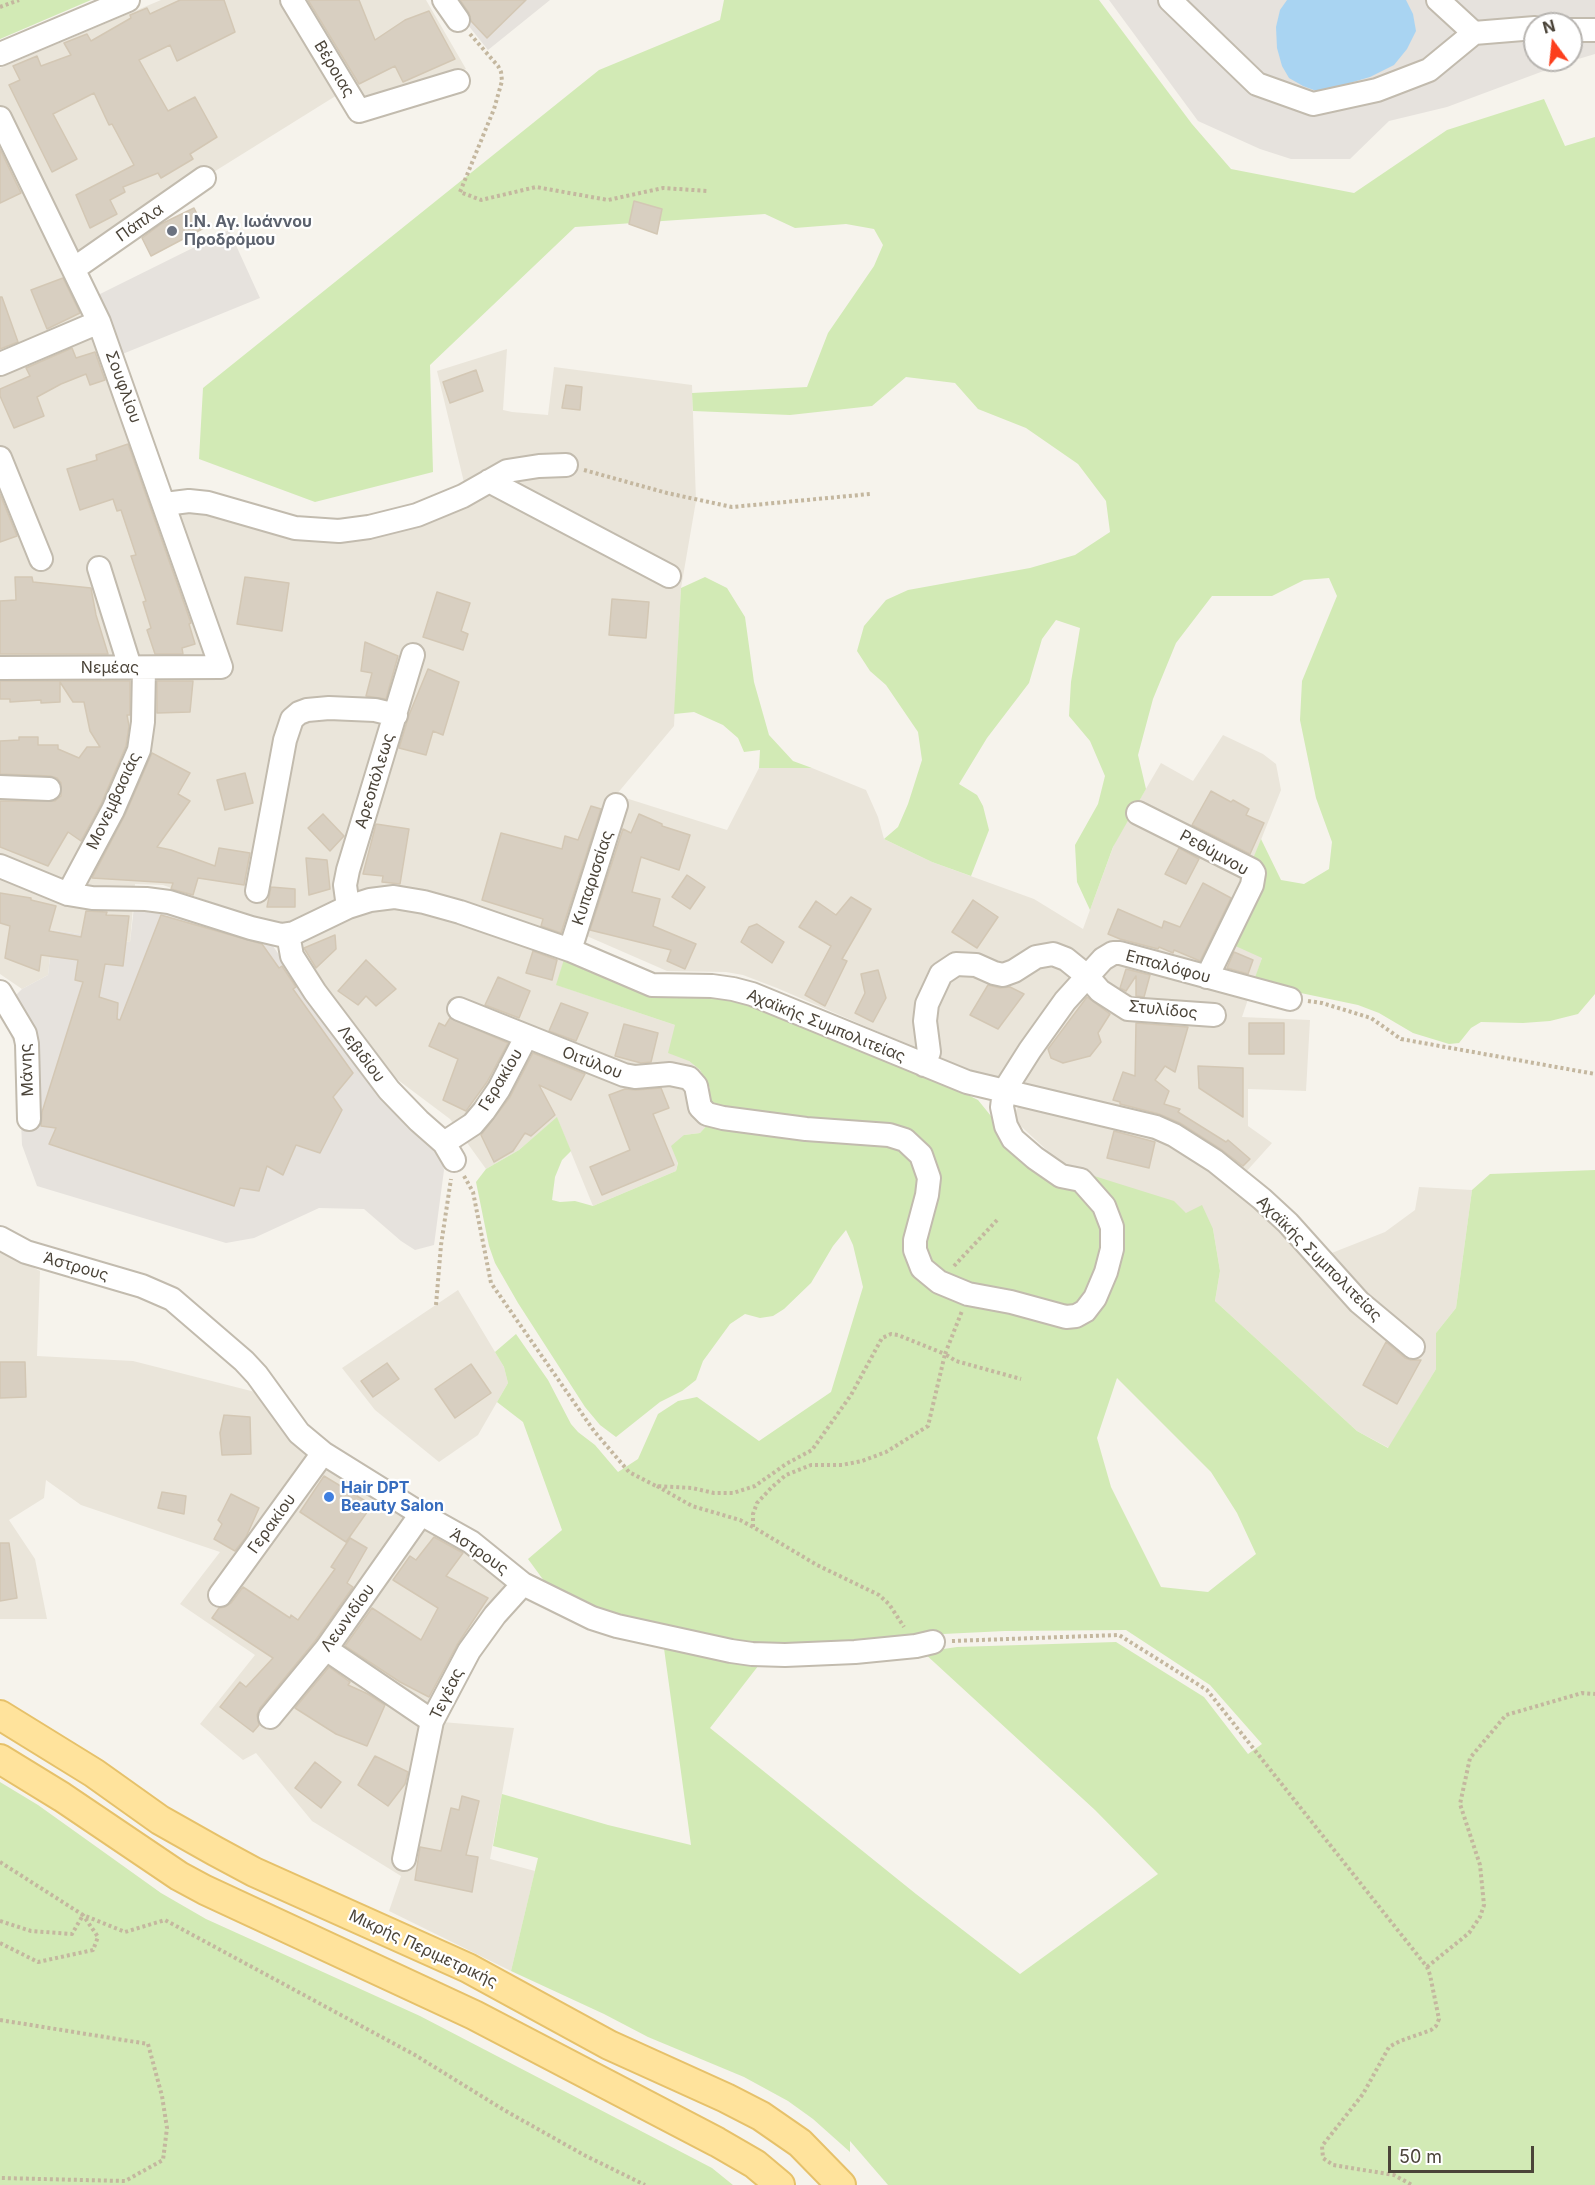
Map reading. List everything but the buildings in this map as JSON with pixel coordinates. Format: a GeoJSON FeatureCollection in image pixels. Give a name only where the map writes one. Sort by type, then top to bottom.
{"type":"FeatureCollection","features":[{"type":"Feature","properties":{"kind":"main road","name":"Μικρής Περιμετρικής"},"geometry":{"type":"LineString","coordinates":[[0,1715],[94,1773],[160,1820],[254,1872],[386,1929],[468,1968],[609,2045],[761,2116],[800,2143],[841,2185]]}},
{"type":"Feature","properties":{"kind":"main road"},"geometry":{"type":"LineString","coordinates":[[0,1759],[62,1797],[179,1876],[474,2015],[731,2150],[754,2164],[780,2185]]}},
{"type":"Feature","properties":{"kind":"street"},"geometry":{"type":"LineString","coordinates":[[0,54],[128,0]]}},
{"type":"Feature","properties":{"kind":"street","name":"Βέροιας"},"geometry":{"type":"LineString","coordinates":[[292,0],[359,111],[458,81]]}},
{"type":"Feature","properties":{"kind":"street"},"geometry":{"type":"LineString","coordinates":[[444,0],[458,20]]}},
{"type":"Feature","properties":{"kind":"street"},"geometry":{"type":"LineString","coordinates":[[1170,0],[1257,84],[1313,104],[1377,90],[1429,70],[1474,33],[1523,29]]}},
{"type":"Feature","properties":{"kind":"street"},"geometry":{"type":"LineString","coordinates":[[1438,0],[1474,33]]}},
{"type":"Feature","properties":{"kind":"street","name":"Σουφλίου"},"geometry":{"type":"LineString","coordinates":[[0,118],[75,268],[99,322],[221,667]]}},
{"type":"Feature","properties":{"kind":"street","name":"Πάπλα"},"geometry":{"type":"LineString","coordinates":[[75,268],[204,178]]}},
{"type":"Feature","properties":{"kind":"street"},"geometry":{"type":"LineString","coordinates":[[0,364],[99,322]]}},
{"type":"Feature","properties":{"kind":"street"},"geometry":{"type":"LineString","coordinates":[[0,458],[41,559]]}},
{"type":"Feature","properties":{"kind":"street"},"geometry":{"type":"LineString","coordinates":[[165,504],[189,501],[208,503],[295,528],[339,531],[369,527],[417,515],[463,496],[507,471],[566,465]]}},
{"type":"Feature","properties":{"kind":"street"},"geometry":{"type":"LineString","coordinates":[[489,480],[669,576]]}},
{"type":"Feature","properties":{"kind":"street","name":"Μονεμβασιάς"},"geometry":{"type":"LineString","coordinates":[[68,894],[113,810],[139,750],[143,722],[137,668],[99,567]]}},
{"type":"Feature","properties":{"kind":"street","name":"Αρεοπόλεως"},"geometry":{"type":"LineString","coordinates":[[348,907],[345,885],[348,870],[413,655]]}},
{"type":"Feature","properties":{"kind":"street","name":"Νεμέας"},"geometry":{"type":"LineString","coordinates":[[0,668],[221,667]]}},
{"type":"Feature","properties":{"kind":"street"},"geometry":{"type":"LineString","coordinates":[[257,891],[286,733],[293,717],[307,710],[329,708],[375,710],[396,715]]}},
{"type":"Feature","properties":{"kind":"street"},"geometry":{"type":"LineString","coordinates":[[0,787],[49,789]]}},
{"type":"Feature","properties":{"kind":"street","name":"Κυπαρισσίας"},"geometry":{"type":"LineString","coordinates":[[570,950],[616,806]]}},
{"type":"Feature","properties":{"kind":"street","name":"Ρεθύμνου"},"geometry":{"type":"LineString","coordinates":[[1138,813],[1254,873],[1252,885],[1207,977]]}},
{"type":"Feature","properties":{"kind":"street"},"geometry":{"type":"LineString","coordinates":[[0,866],[68,894],[92,898],[146,899],[169,902],[272,934],[288,934]]}},
{"type":"Feature","properties":{"kind":"street","name":"Αχαϊκής Συμπολιτείας"},"geometry":{"type":"LineString","coordinates":[[288,934],[348,907],[382,898],[394,897],[424,902],[570,950],[652,985],[712,986],[752,994],[967,1082],[1156,1127],[1215,1161],[1262,1199],[1288,1223],[1359,1302],[1413,1347]]}},
{"type":"Feature","properties":{"kind":"street","name":"Λεβιδίου"},"geometry":{"type":"LineString","coordinates":[[288,934],[290,949],[296,963],[315,992],[404,1107],[449,1152]]}},
{"type":"Feature","properties":{"kind":"street","name":"Επταλόφου"},"geometry":{"type":"LineString","coordinates":[[1004,1091],[1065,1000],[1103,959],[1113,953],[1290,999]]}},
{"type":"Feature","properties":{"kind":"street","name":"Στυλίδος"},"geometry":{"type":"LineString","coordinates":[[924,1065],[929,1052],[925,1021],[927,1004],[941,974],[956,964],[969,963],[1003,975],[1014,971],[1035,957],[1053,954],[1066,959],[1087,976],[1100,991],[1128,1009],[1214,1015]]}},
{"type":"Feature","properties":{"kind":"street","name":"Μάνης"},"geometry":{"type":"LineString","coordinates":[[0,992],[25,1034],[29,1119]]}},
{"type":"Feature","properties":{"kind":"street","name":"Οιτύλου"},"geometry":{"type":"LineString","coordinates":[[459,1009],[624,1076],[670,1074],[689,1078],[696,1086],[700,1107],[707,1114],[806,1129],[889,1136],[910,1143],[923,1158],[929,1178],[927,1195],[917,1230],[915,1250],[922,1268],[939,1282]]}},
{"type":"Feature","properties":{"kind":"street","name":"Γερακίου"},"geometry":{"type":"LineString","coordinates":[[449,1152],[484,1111],[507,1075],[526,1037]]}},
{"type":"Feature","properties":{"kind":"street"},"geometry":{"type":"LineString","coordinates":[[939,1282],[968,1294],[1011,1302],[1059,1316],[1076,1316],[1085,1311],[1095,1298],[1106,1272],[1113,1238],[1109,1217],[1095,1195],[1081,1180],[1061,1176],[1029,1154],[1013,1138],[1003,1116],[1004,1091]]}},
{"type":"Feature","properties":{"kind":"street","name":"Άστρους"},"geometry":{"type":"LineString","coordinates":[[0,1238],[26,1252],[142,1286],[172,1299],[244,1361],[299,1433],[323,1453],[471,1542],[523,1584],[592,1618],[617,1626],[731,1651],[785,1655],[855,1652],[925,1644]]}},
{"type":"Feature","properties":{"kind":"street","name":"Γερακίου"},"geometry":{"type":"LineString","coordinates":[[220,1595],[323,1453]]}},
{"type":"Feature","properties":{"kind":"street","name":"Λεωνιδίου"},"geometry":{"type":"LineString","coordinates":[[270,1717],[326,1649],[421,1514]]}},
{"type":"Feature","properties":{"kind":"street","name":"Τεγέας"},"geometry":{"type":"LineString","coordinates":[[404,1859],[432,1721],[469,1651],[495,1615],[523,1584]]}},
{"type":"Feature","properties":{"kind":"street"},"geometry":{"type":"LineString","coordinates":[[326,1649],[432,1721]]}},
{"type":"Feature","properties":{"kind":"path"},"geometry":{"type":"LineString","coordinates":[[0,8],[19,0]]}},
{"type":"Feature","properties":{"kind":"path"},"geometry":{"type":"LineString","coordinates":[[458,20],[498,66],[502,77],[499,95],[460,192],[481,200],[536,187],[608,200],[663,188],[708,190]]}},
{"type":"Feature","properties":{"kind":"path"},"geometry":{"type":"LineString","coordinates":[[566,465],[667,493],[732,507],[870,494]]}},
{"type":"Feature","properties":{"kind":"path"},"geometry":{"type":"LineString","coordinates":[[1290,999],[1322,1003],[1371,1018],[1401,1039],[1595,1074]]}},
{"type":"Feature","properties":{"kind":"path"},"geometry":{"type":"LineString","coordinates":[[436,1305],[449,1152]]}},
{"type":"Feature","properties":{"kind":"path"},"geometry":{"type":"LineString","coordinates":[[449,1152],[473,1192],[491,1283],[594,1431],[629,1472],[692,1506],[740,1520],[817,1565],[885,1599],[925,1644],[1119,1635],[1207,1690],[1427,1967],[1438,2006],[1439,2019],[1436,2026],[1389,2047],[1363,2094],[1325,2143],[1322,2151],[1323,2158],[1333,2165],[1394,2175],[1412,2185]]}},
{"type":"Feature","properties":{"kind":"path"},"geometry":{"type":"LineString","coordinates":[[939,1282],[998,1219]]}},
{"type":"Feature","properties":{"kind":"path"},"geometry":{"type":"LineString","coordinates":[[753,1527],[753,1514],[757,1503],[772,1486],[786,1475],[811,1465],[842,1465],[862,1461],[886,1452],[928,1426],[945,1354],[968,1294]]}},
{"type":"Feature","properties":{"kind":"path"},"geometry":{"type":"LineString","coordinates":[[656,1486],[733,1493],[755,1486],[786,1464],[812,1450],[851,1395],[877,1344],[884,1336],[898,1335],[945,1354],[956,1361],[1021,1379]]}},
{"type":"Feature","properties":{"kind":"path"},"geometry":{"type":"LineString","coordinates":[[1427,1967],[1469,1933],[1480,1917],[1484,1905],[1480,1865],[1460,1804],[1470,1758],[1506,1715],[1582,1693],[1595,1694]]}},
{"type":"Feature","properties":{"kind":"path"},"geometry":{"type":"LineString","coordinates":[[0,1862],[83,1915],[125,1932],[165,1920],[415,2055],[504,2110],[584,2155],[645,2185]]}},
{"type":"Feature","properties":{"kind":"path"},"geometry":{"type":"LineString","coordinates":[[0,1921],[31,1931],[72,1934],[83,1915]]}},
{"type":"Feature","properties":{"kind":"path"},"geometry":{"type":"LineString","coordinates":[[0,1943],[38,1962],[93,1950],[98,1937],[83,1915]]}},
{"type":"Feature","properties":{"kind":"path"},"geometry":{"type":"LineString","coordinates":[[0,2020],[148,2044],[162,2096],[167,2128],[163,2160],[125,2181],[0,2178]]}},
{"type":"Feature","properties":{"kind":"shaded area"},"geometry":{"type":"Polygon","coordinates":[[[161,0],[426,0],[466,69],[363,102],[354,91],[334,97],[212,173],[206,167],[63,267],[100,350],[160,515],[190,507],[294,538],[346,541],[469,503],[437,371],[507,349],[503,410],[512,412],[548,415],[554,367],[692,385],[696,501],[681,588],[674,726],[616,795],[727,830],[759,768],[812,768],[866,790],[878,817],[884,839],[932,862],[1034,899],[1083,929],[1115,842],[1161,763],[1193,781],[1223,735],[1263,754],[1276,764],[1281,790],[1246,877],[1262,958],[1242,1017],[1310,1020],[1306,1091],[1248,1089],[1248,1126],[1272,1143],[1235,1184],[1314,1260],[1385,1232],[1415,1210],[1419,1187],[1472,1190],[1456,1308],[1436,1333],[1436,1369],[1389,1448],[1357,1431],[1215,1301],[1220,1271],[1213,1229],[1186,1213],[1064,1166],[1012,1118],[1029,1087],[969,1071],[743,975],[726,972],[667,971],[573,930],[557,985],[675,1025],[689,1061],[700,1070],[710,1088],[711,1095],[708,1109],[709,1123],[700,1133],[684,1135],[676,1171],[593,1206],[557,1118],[519,1150],[486,1169],[450,1119],[390,1074],[280,927],[163,885],[135,884],[130,942],[53,930],[48,975],[22,989],[0,974],[0,68],[161,0]]]}},
{"type":"Feature","properties":{"kind":"shaded area"},"geometry":{"type":"Polygon","coordinates":[[[448,0],[550,0],[488,50],[448,0]]]}},
{"type":"Feature","properties":{"kind":"shaded area"},"geometry":{"type":"Polygon","coordinates":[[[1109,0],[1595,0],[1595,54],[1583,58],[1583,12],[1523,12],[1523,72],[1541,72],[1447,107],[1389,121],[1350,159],[1291,159],[1260,149],[1198,121],[1109,0]]]}},
{"type":"Feature","properties":{"kind":"shaded area"},"geometry":{"type":"Polygon","coordinates":[[[229,230],[260,298],[120,355],[98,295],[229,230]]]}},
{"type":"Feature","properties":{"kind":"shaded area"},"geometry":{"type":"Polygon","coordinates":[[[164,905],[269,940],[326,1025],[437,1150],[444,1170],[434,1245],[415,1250],[364,1209],[319,1208],[254,1238],[226,1243],[37,1186],[22,1145],[18,1053],[0,1011],[22,989],[48,975],[53,930],[130,942],[134,907],[164,905]]]}},
{"type":"Feature","properties":{"kind":"shaded area"},"geometry":{"type":"Polygon","coordinates":[[[0,1251],[40,1271],[37,1356],[133,1361],[263,1394],[300,1447],[331,1471],[466,1548],[519,1587],[430,1721],[514,1728],[490,1859],[535,1871],[511,1971],[389,1911],[401,1876],[312,1821],[256,1753],[243,1760],[200,1724],[255,1655],[180,1604],[220,1552],[81,1505],[46,1480],[44,1498],[9,1520],[35,1559],[47,1619],[0,1619],[0,1251]]]}},
{"type":"Feature","properties":{"kind":"shaded area"},"geometry":{"type":"Polygon","coordinates":[[[458,1290],[504,1367],[508,1383],[478,1435],[439,1462],[375,1410],[342,1368],[458,1290]]]}},
{"type":"Feature","properties":{"kind":"green space"},"geometry":{"type":"Polygon","coordinates":[[[0,0],[91,0],[0,39],[0,0]]]}},
{"type":"Feature","properties":{"kind":"green space"},"geometry":{"type":"Polygon","coordinates":[[[724,0],[1099,0],[1192,124],[1231,169],[1354,193],[1447,130],[1544,99],[1565,146],[1595,137],[1595,994],[1578,1014],[1550,1021],[1481,1022],[1471,1028],[1459,1043],[1449,1044],[1413,1033],[1379,1013],[1358,1005],[1253,983],[1262,958],[1220,939],[1261,839],[1281,880],[1304,884],[1329,869],[1332,842],[1316,798],[1300,720],[1302,681],[1337,596],[1329,578],[1304,580],[1272,596],[1212,596],[1176,643],[1153,699],[1138,755],[1146,789],[1113,847],[1090,910],[1077,882],[1075,845],[1098,804],[1105,776],[1090,741],[1069,716],[1071,682],[1080,628],[1056,620],[1042,639],[1029,683],[987,738],[959,784],[977,795],[983,806],[989,830],[971,876],[932,862],[884,839],[898,827],[922,760],[918,732],[886,685],[870,671],[857,651],[864,626],[886,600],[908,590],[1030,568],[1075,555],[1110,532],[1106,501],[1078,464],[1026,428],[978,409],[955,383],[906,377],[872,406],[790,415],[693,411],[692,393],[807,387],[828,333],[874,266],[883,245],[874,229],[846,224],[795,228],[765,214],[575,227],[430,365],[433,472],[315,502],[199,459],[203,388],[599,70],[720,20],[724,0]]]}},
{"type":"Feature","properties":{"kind":"green space"},"geometry":{"type":"Polygon","coordinates":[[[705,577],[727,588],[745,617],[754,682],[769,735],[793,761],[812,768],[759,768],[760,750],[744,752],[738,738],[723,725],[694,712],[674,714],[681,588],[705,577]]]}},
{"type":"Feature","properties":{"kind":"green space"},"geometry":{"type":"Polygon","coordinates":[[[566,953],[725,994],[950,1086],[978,1100],[1039,1168],[1065,1189],[1075,1170],[1174,1201],[1186,1213],[1202,1205],[1213,1229],[1220,1271],[1215,1301],[1357,1431],[1388,1448],[1436,1369],[1436,1333],[1456,1308],[1472,1190],[1490,1174],[1595,1170],[1595,2185],[888,2185],[850,2141],[850,2152],[813,2119],[788,2101],[744,2077],[648,2037],[511,1971],[538,1858],[493,1846],[502,1794],[608,1825],[691,1845],[663,1641],[762,1661],[710,1728],[916,1894],[1020,1974],[1158,1874],[1095,1810],[923,1652],[957,1647],[1116,1642],[1204,1697],[1248,1754],[1262,1744],[1210,1685],[1126,1630],[943,1634],[925,1639],[779,1652],[612,1620],[550,1589],[528,1559],[562,1530],[523,1422],[497,1402],[508,1383],[504,1367],[495,1352],[516,1334],[548,1380],[571,1424],[595,1445],[618,1472],[638,1459],[658,1414],[678,1401],[697,1397],[759,1441],[831,1392],[863,1287],[853,1245],[846,1230],[833,1246],[811,1283],[784,1309],[773,1316],[760,1318],[745,1314],[730,1324],[703,1361],[696,1380],[682,1391],[660,1402],[616,1437],[600,1425],[585,1407],[495,1263],[489,1246],[476,1182],[486,1169],[519,1150],[557,1117],[571,1151],[562,1160],[555,1177],[552,1200],[575,1201],[593,1206],[676,1171],[678,1163],[671,1146],[684,1135],[700,1133],[709,1123],[923,1147],[708,1109],[710,1088],[700,1070],[689,1061],[668,1053],[675,1025],[556,985],[566,953]],[[1117,1378],[1097,1438],[1111,1487],[1161,1587],[1208,1592],[1256,1554],[1237,1513],[1211,1472],[1117,1378]]]}},
{"type":"Feature","properties":{"kind":"green space"},"geometry":{"type":"Polygon","coordinates":[[[0,1782],[38,1805],[161,1893],[206,1919],[420,2016],[712,2168],[733,2185],[0,2185],[0,1782]]]}},
{"type":"Feature","properties":{"kind":"water"},"geometry":{"type":"Polygon","coordinates":[[[1287,0],[1406,0],[1413,14],[1416,31],[1407,49],[1394,65],[1370,77],[1319,92],[1289,78],[1282,66],[1277,48],[1276,27],[1280,10],[1287,0]]]}},
{"type":"Feature","properties":{"kind":"place","name":"Ι.Ν. Αγ. Ιωάννου Προδρόμου"},"geometry":{"type":"Point","coordinates":[172,231]}},
{"type":"Feature","properties":{"kind":"place","name":"Hair DPT Beauty Salon"},"geometry":{"type":"Point","coordinates":[329,1497]}}]}
